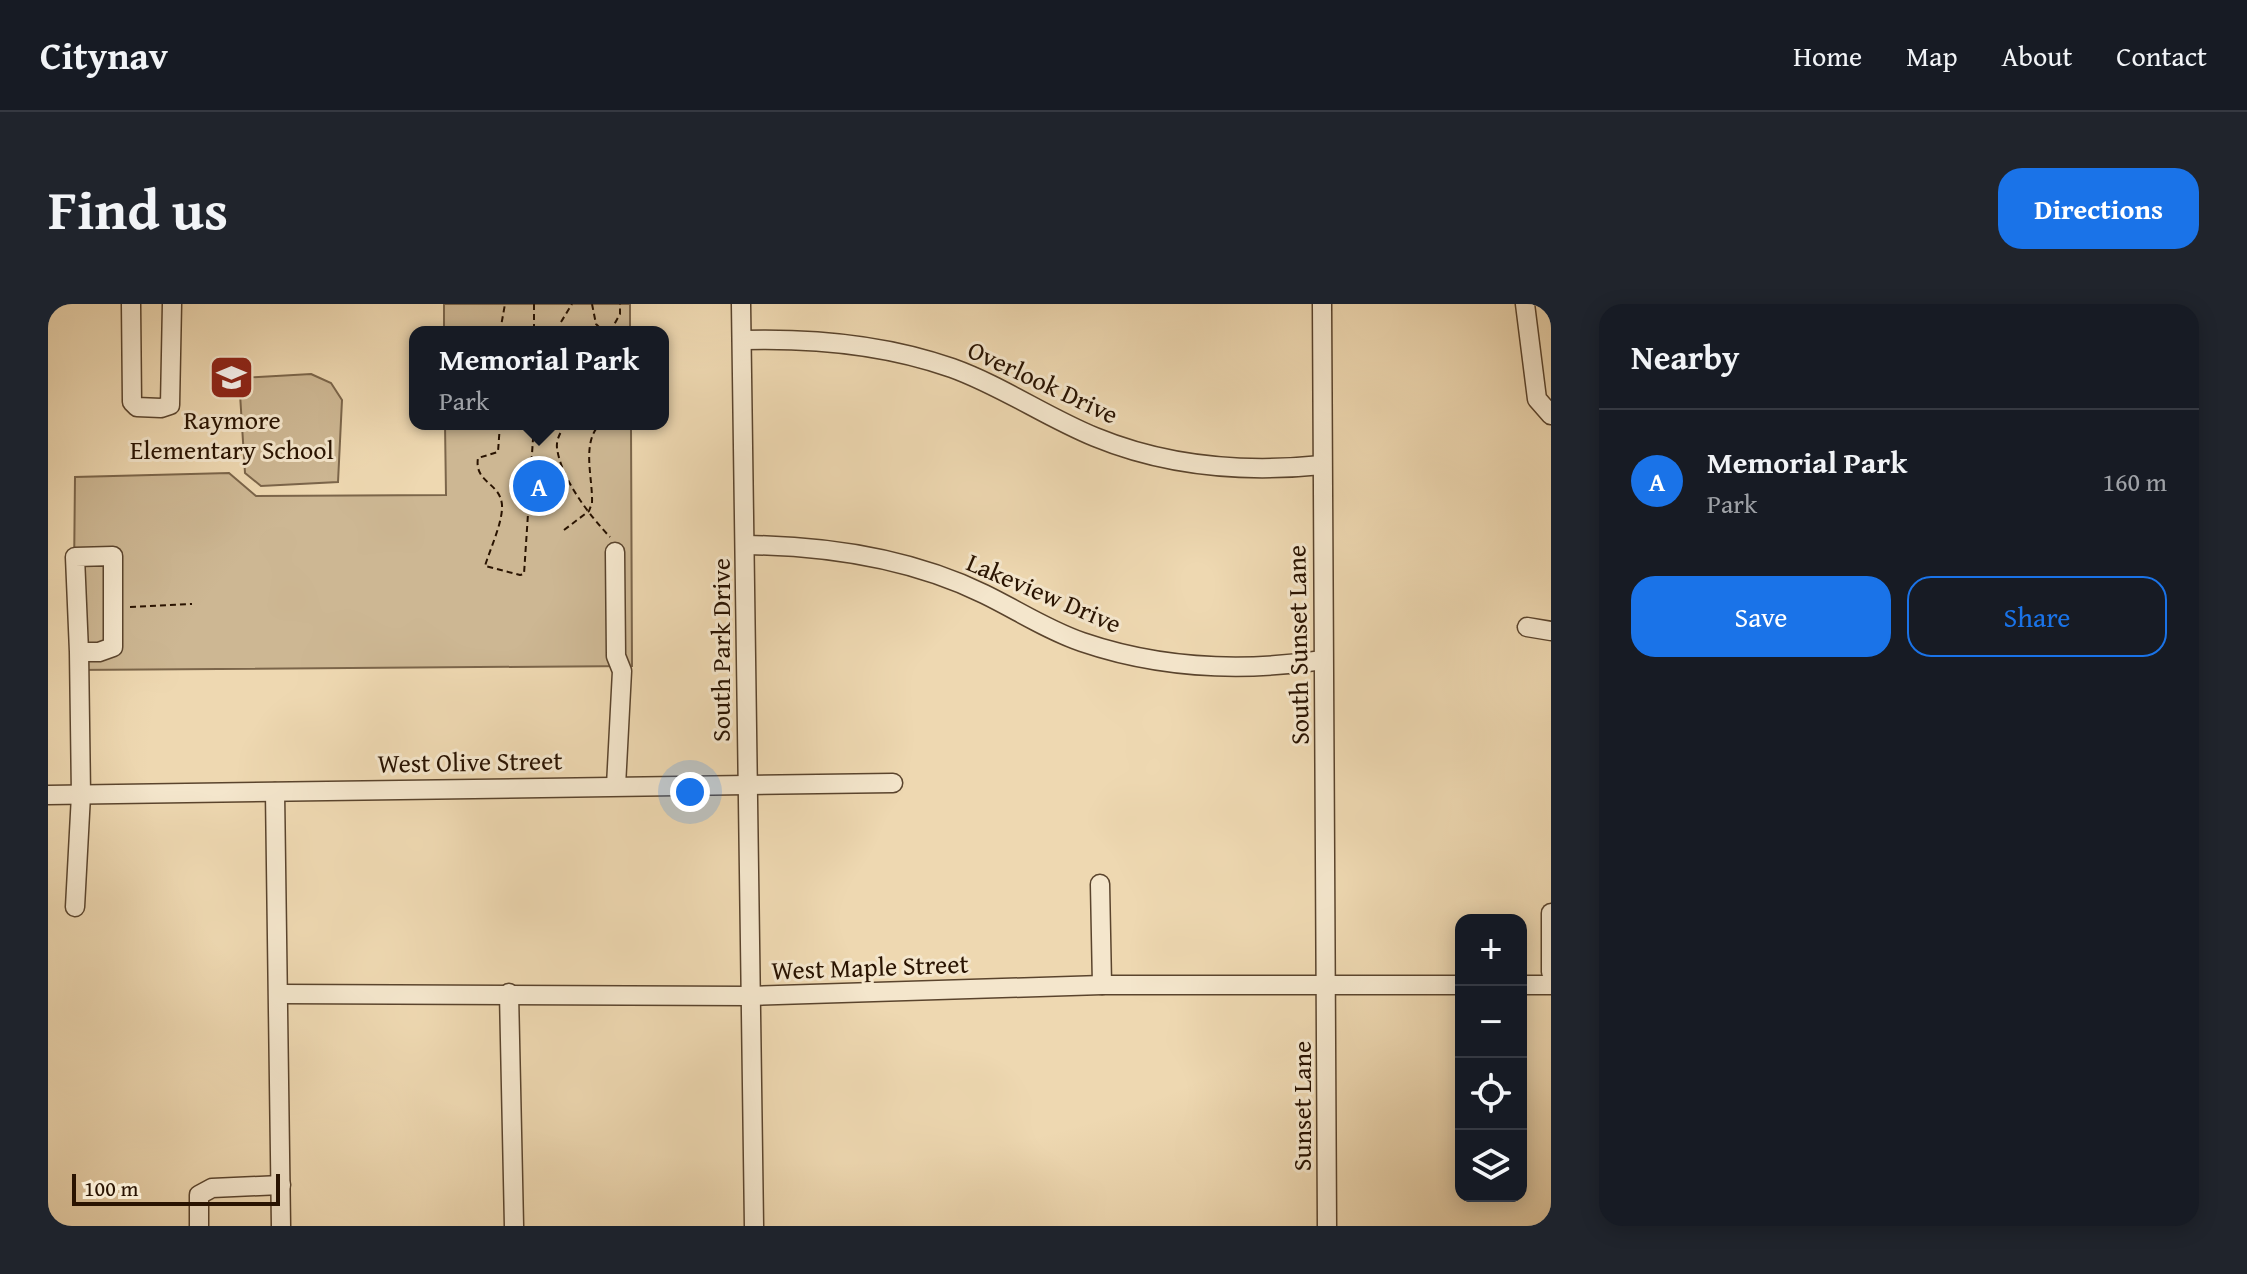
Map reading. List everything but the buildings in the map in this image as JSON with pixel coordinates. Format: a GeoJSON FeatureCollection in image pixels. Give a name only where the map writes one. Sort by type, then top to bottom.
{"type":"FeatureCollection","features":[{"type":"Feature","properties":{"kind":"street"},"geometry":{"type":"LineString","coordinates":[[131,304],[132,402],[137,407],[161,408],[170,405],[172,304]]}},
{"type":"Feature","properties":{"kind":"street","name":"South Park Drive"},"geometry":{"type":"LineString","coordinates":[[741,304],[747,545],[749,996],[754,1226]]}},
{"type":"Feature","properties":{"kind":"street","name":"South Sunset Lane"},"geometry":{"type":"LineString","coordinates":[[1322,304],[1328,986]]}},
{"type":"Feature","properties":{"kind":"street"},"geometry":{"type":"LineString","coordinates":[[1525,304],[1537,399],[1551,415]]}},
{"type":"Feature","properties":{"kind":"street","name":"Overlook Drive"},"geometry":{"type":"LineString","coordinates":[[742,340],[832,341],[914,357],[984,381],[1094,436],[1165,459],[1247,470],[1322,465]]}},
{"type":"Feature","properties":{"kind":"street","name":"Lakeview Drive"},"geometry":{"type":"LineString","coordinates":[[747,545],[828,550],[903,565],[984,594],[1025,618],[1083,642],[1148,659],[1242,668],[1323,660]]}},
{"type":"Feature","properties":{"kind":"street"},"geometry":{"type":"LineString","coordinates":[[615,552],[616,656],[622,671],[616,786]]}},
{"type":"Feature","properties":{"kind":"street"},"geometry":{"type":"LineString","coordinates":[[75,907],[81,795],[82,675],[79,652],[75,557],[113,556],[113,647],[99,652],[79,652]]}},
{"type":"Feature","properties":{"kind":"street"},"geometry":{"type":"LineString","coordinates":[[1527,627],[1551,631]]}},
{"type":"Feature","properties":{"kind":"street","name":"West Olive Street"},"geometry":{"type":"LineString","coordinates":[[48,795],[893,783]]}},
{"type":"Feature","properties":{"kind":"street"},"geometry":{"type":"LineString","coordinates":[[275,792],[281,1226]]}},
{"type":"Feature","properties":{"kind":"street"},"geometry":{"type":"LineString","coordinates":[[1100,884],[1102,985]]}},
{"type":"Feature","properties":{"kind":"street"},"geometry":{"type":"LineString","coordinates":[[1551,913],[1551,972]]}},
{"type":"Feature","properties":{"kind":"street","name":"West Maple Street"},"geometry":{"type":"LineString","coordinates":[[280,994],[749,996],[1102,985],[1455,985]]}},
{"type":"Feature","properties":{"kind":"street"},"geometry":{"type":"LineString","coordinates":[[1527,985],[1551,985]]}},
{"type":"Feature","properties":{"kind":"street","name":"Sunset Lane"},"geometry":{"type":"LineString","coordinates":[[1327,1226],[1328,986]]}},
{"type":"Feature","properties":{"kind":"street"},"geometry":{"type":"LineString","coordinates":[[509,993],[514,1226]]}},
{"type":"Feature","properties":{"kind":"street"},"geometry":{"type":"LineString","coordinates":[[199,1226],[199,1195],[212,1188],[281,1185]]}},
{"type":"Feature","properties":{"kind":"path"},"geometry":{"type":"LineString","coordinates":[[501,326],[505,304]]}},
{"type":"Feature","properties":{"kind":"path"},"geometry":{"type":"LineString","coordinates":[[534,304],[534,326]]}},
{"type":"Feature","properties":{"kind":"path"},"geometry":{"type":"LineString","coordinates":[[561,326],[572,304]]}},
{"type":"Feature","properties":{"kind":"path"},"geometry":{"type":"LineString","coordinates":[[592,304],[598,326]]}},
{"type":"Feature","properties":{"kind":"path"},"geometry":{"type":"LineString","coordinates":[[613,326],[620,314],[620,304]]}},
{"type":"Feature","properties":{"kind":"path"},"geometry":{"type":"LineString","coordinates":[[500,430],[498,452],[478,458],[476,468],[481,479],[497,489],[502,506],[485,566],[520,575],[524,574],[534,430]]}},
{"type":"Feature","properties":{"kind":"path"},"geometry":{"type":"LineString","coordinates":[[563,430],[557,449],[589,511],[619,547],[615,552]]}},
{"type":"Feature","properties":{"kind":"path"},"geometry":{"type":"LineString","coordinates":[[564,530],[589,511],[592,490],[589,450],[591,436],[596,430]]}},
{"type":"Feature","properties":{"kind":"path"},"geometry":{"type":"LineString","coordinates":[[113,608],[192,604]]}},
{"type":"Feature","properties":{"kind":"shaded area"},"geometry":{"type":"Polygon","coordinates":[[[444,304],[630,304],[630,326],[444,326],[444,304]]]}},
{"type":"Feature","properties":{"kind":"shaded area"},"geometry":{"type":"Polygon","coordinates":[[[311,374],[331,383],[342,400],[338,482],[261,486],[245,473],[239,378],[311,374]]]}},
{"type":"Feature","properties":{"kind":"shaded area"},"geometry":{"type":"Polygon","coordinates":[[[445,430],[631,430],[632,666],[73,670],[75,477],[229,473],[256,496],[446,495],[445,430]]]}},
{"type":"Feature","properties":{"kind":"place","name":"Raymore Elementary School"},"geometry":{"type":"Point","coordinates":[232,377]}},
{"type":"Feature","properties":{"kind":"place","name":"Memorial Park"},"geometry":{"type":"Point","coordinates":[539,486]}}]}
